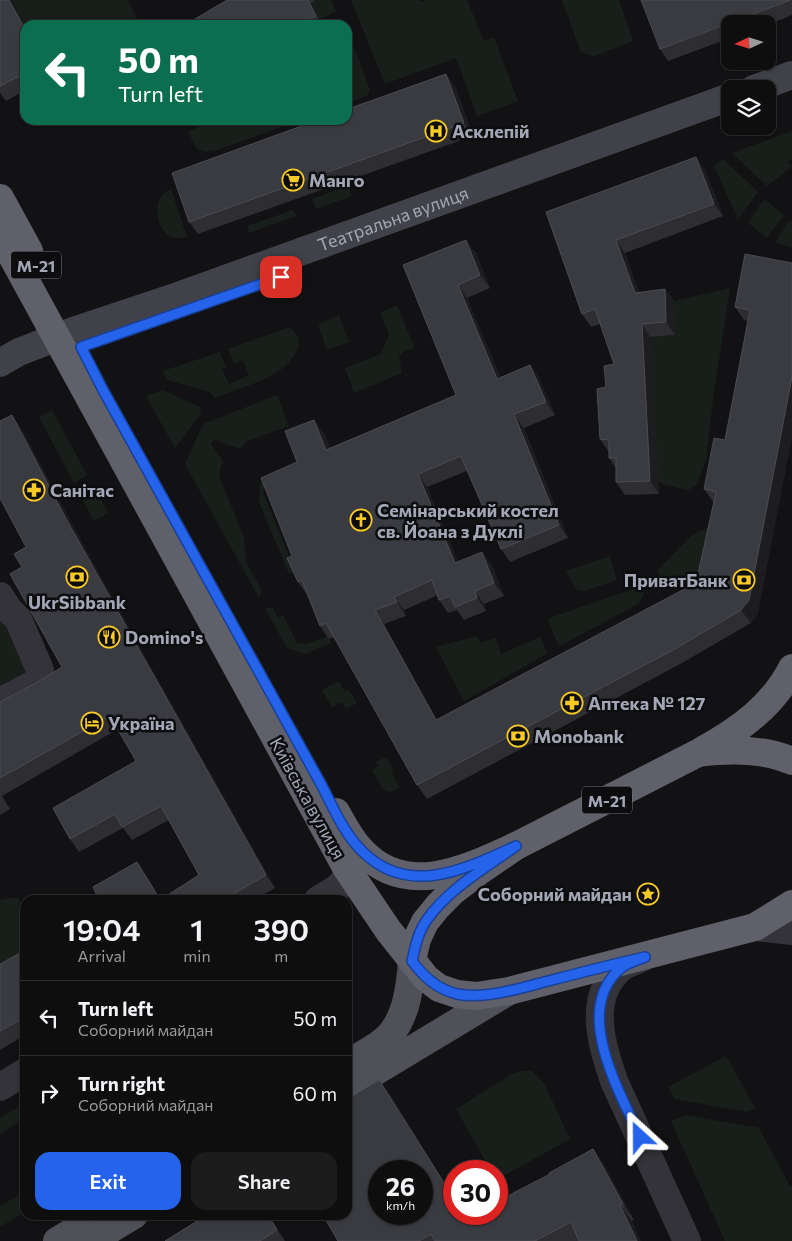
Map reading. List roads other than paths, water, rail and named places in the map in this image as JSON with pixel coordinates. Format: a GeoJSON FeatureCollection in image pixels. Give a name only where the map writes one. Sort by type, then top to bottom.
{"type":"FeatureCollection","features":[{"type":"Feature","properties":{"kind":"highway","name":"Київська вулиця"},"geometry":{"type":"LineString","coordinates":[[0,198],[69,342],[347,869],[388,930],[412,961]]}},
{"type":"Feature","properties":{"kind":"highway","name":"Київська вулиця"},"geometry":{"type":"LineString","coordinates":[[0,234],[69,342],[103,390],[348,832],[363,852],[386,869],[400,874],[440,875],[469,867],[516,846]]}},
{"type":"Feature","properties":{"kind":"highway","name":"М-21"},"geometry":{"type":"LineString","coordinates":[[516,846],[730,735],[776,695],[792,668]]}},
{"type":"Feature","properties":{"kind":"highway","name":"М-21"},"geometry":{"type":"LineString","coordinates":[[698,753],[726,750],[751,751],[792,761]]}},
{"type":"Feature","properties":{"kind":"highway"},"geometry":{"type":"LineString","coordinates":[[412,961],[417,939],[425,922],[438,906],[478,872],[516,846]]}},
{"type":"Feature","properties":{"kind":"highway","name":"М-21"},"geometry":{"type":"LineString","coordinates":[[412,961],[426,978],[439,988],[458,994],[476,996],[510,991],[755,927],[792,904]]}},
{"type":"Feature","properties":{"kind":"main road"},"geometry":{"type":"LineString","coordinates":[[755,927],[792,920]]}},
{"type":"Feature","properties":{"kind":"main road"},"geometry":{"type":"LineString","coordinates":[[352,1060],[390,1035],[400,1019],[410,981],[412,961]]}},
{"type":"Feature","properties":{"kind":"main road"},"geometry":{"type":"LineString","coordinates":[[352,1086],[510,991]]}},
{"type":"Feature","properties":{"kind":"main road"},"geometry":{"type":"LineString","coordinates":[[57,1241],[92,1220]]}},
{"type":"Feature","properties":{"kind":"main road"},"geometry":{"type":"LineString","coordinates":[[91,1241],[126,1220]]}},
{"type":"Feature","properties":{"kind":"street"},"geometry":{"type":"LineString","coordinates":[[776,81],[792,75]]}},
{"type":"Feature","properties":{"kind":"street"},"geometry":{"type":"LineString","coordinates":[[776,100],[792,94]]}},
{"type":"Feature","properties":{"kind":"street","name":"Театральна вулиця"},"geometry":{"type":"LineString","coordinates":[[0,380],[69,342],[178,296],[721,101]]}},
{"type":"Feature","properties":{"kind":"street","name":"Театральна вулиця"},"geometry":{"type":"LineString","coordinates":[[0,363],[19,352],[69,342],[198,307],[721,119]]}},
{"type":"Feature","properties":{"kind":"street"},"geometry":{"type":"LineString","coordinates":[[0,596],[9,610],[18,619],[40,670],[38,682],[0,702]]}},
{"type":"Feature","properties":{"kind":"street"},"geometry":{"type":"LineString","coordinates":[[326,895],[345,881],[347,869]]}},
{"type":"Feature","properties":{"kind":"street"},"geometry":{"type":"LineString","coordinates":[[755,927],[792,931]]}},
{"type":"Feature","properties":{"kind":"street"},"geometry":{"type":"LineString","coordinates":[[645,957],[622,967],[610,980],[602,995],[599,1011],[600,1031],[604,1053],[614,1080],[687,1241]]}},
{"type":"Feature","properties":{"kind":"street"},"geometry":{"type":"LineString","coordinates":[[0,1087],[20,1075]]}},
{"type":"Feature","properties":{"kind":"place","name":"Асклепій"},"geometry":{"type":"Point","coordinates":[436,131]}},
{"type":"Feature","properties":{"kind":"place","name":"Манго"},"geometry":{"type":"Point","coordinates":[293,180]}},
{"type":"Feature","properties":{"kind":"place","name":"Санітас"},"geometry":{"type":"Point","coordinates":[34,490]}},
{"type":"Feature","properties":{"kind":"place","name":"Семінарський костел св. Йоана з Дуклі"},"geometry":{"type":"Point","coordinates":[361,520]}},
{"type":"Feature","properties":{"kind":"place","name":"UkrSibbank"},"geometry":{"type":"Point","coordinates":[77,577]}},
{"type":"Feature","properties":{"kind":"place","name":"ПриватБанк"},"geometry":{"type":"Point","coordinates":[744,580]}},
{"type":"Feature","properties":{"kind":"place","name":"Domino's"},"geometry":{"type":"Point","coordinates":[109,637]}},
{"type":"Feature","properties":{"kind":"place","name":"Аптека № 127"},"geometry":{"type":"Point","coordinates":[572,703]}},
{"type":"Feature","properties":{"kind":"place","name":"Україна"},"geometry":{"type":"Point","coordinates":[92,723]}},
{"type":"Feature","properties":{"kind":"place","name":"Monobank"},"geometry":{"type":"Point","coordinates":[518,736]}},
{"type":"Feature","properties":{"kind":"place","name":"Соборний майдан"},"geometry":{"type":"Point","coordinates":[648,894]}}]}
